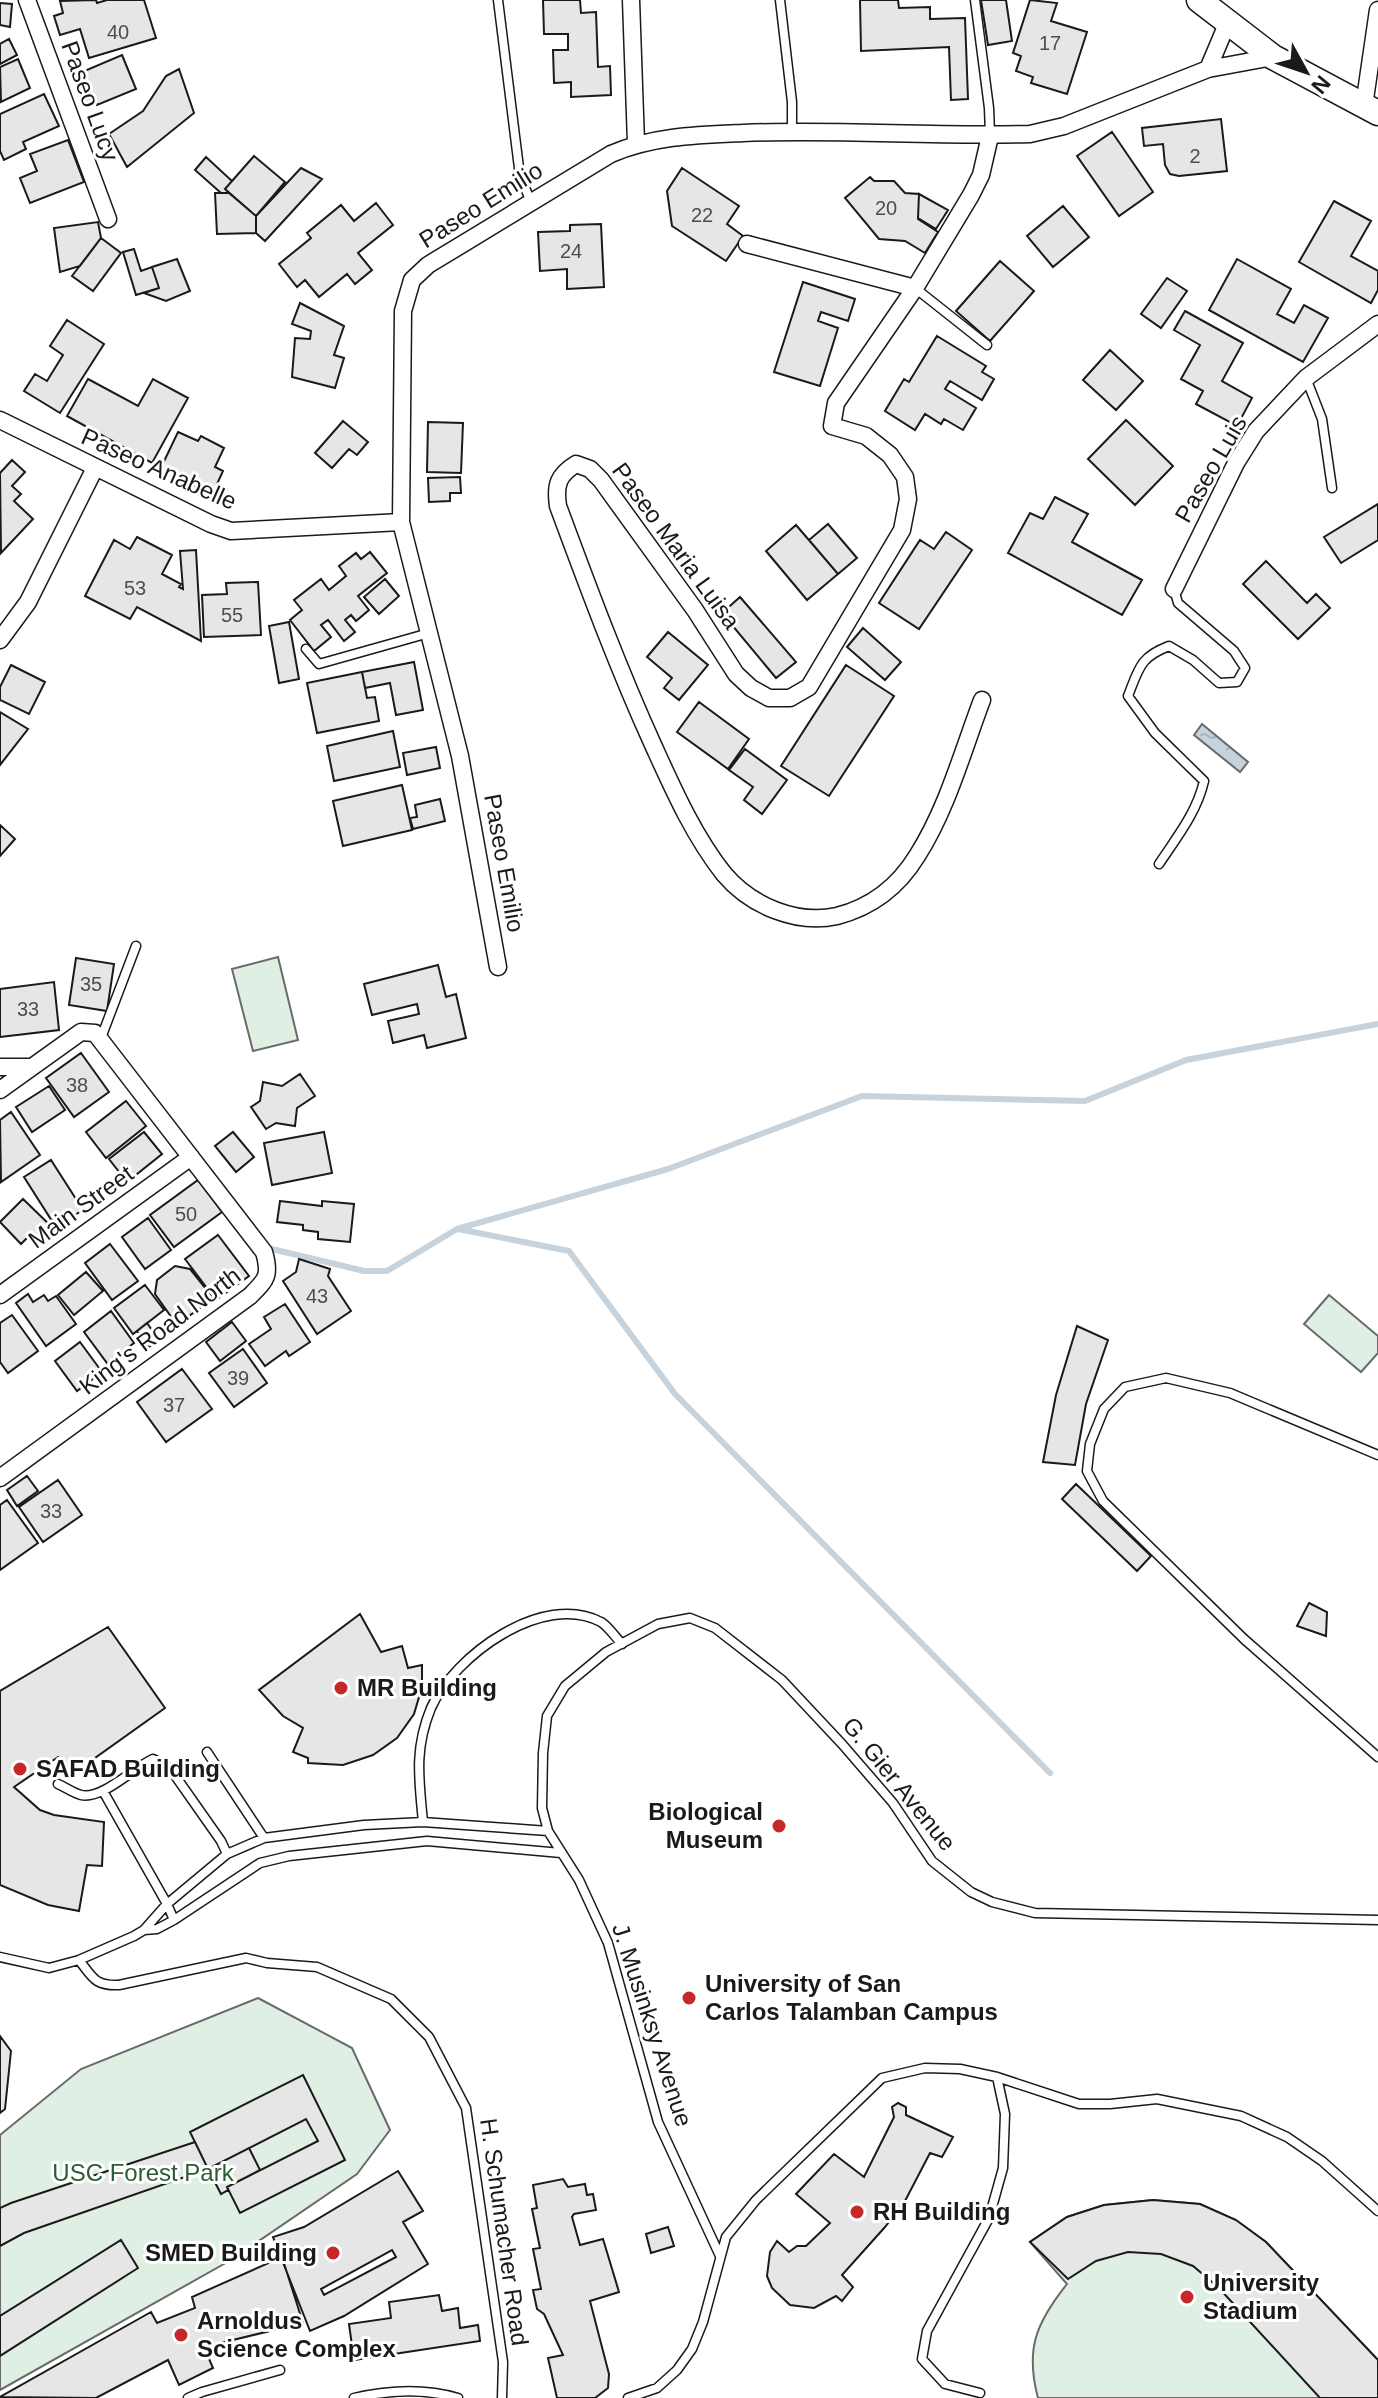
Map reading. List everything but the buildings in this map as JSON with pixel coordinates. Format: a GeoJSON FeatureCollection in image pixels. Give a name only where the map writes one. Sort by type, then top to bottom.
{"type":"FeatureCollection","features":[{"type":"Feature","properties":{"kind":"street","name":"Paseo Lucy"},"geometry":{"type":"LineString","coordinates":[[27,0],[108,219]]}},
{"type":"Feature","properties":{"kind":"street"},"geometry":{"type":"LineString","coordinates":[[631,0],[636,143]]}},
{"type":"Feature","properties":{"kind":"street"},"geometry":{"type":"LineString","coordinates":[[1199,0],[1273,57],[1371,109],[1378,10]]}},
{"type":"Feature","properties":{"kind":"street"},"geometry":{"type":"LineString","coordinates":[[1208,69],[1227,24]]}},
{"type":"Feature","properties":{"kind":"street","name":"Paseo Emilio"},"geometry":{"type":"LineString","coordinates":[[498,967],[460,756],[401,522],[403,311],[412,280],[428,265],[531,202],[611,154],[636,143],[693,136],[792,131],[990,136],[1030,134],[1064,126],[1208,69],[1273,57]]}},
{"type":"Feature","properties":{"kind":"street","name":"Paseo Maria Luisa"},"geometry":{"type":"LineString","coordinates":[[982,700],[938,820],[916,859],[885,895],[858,911],[822,919],[785,915],[758,902],[726,876],[681,807],[617,666],[558,506],[556,489],[561,473],[576,464],[590,469],[695,610],[736,674],[751,688],[769,698],[790,698],[809,687],[902,530],[908,499],[905,477],[890,455],[866,436],[832,426],[836,403],[915,288],[981,175],[990,136]]}},
{"type":"Feature","properties":{"kind":"street"},"geometry":{"type":"LineString","coordinates":[[747,244],[915,288]]}},
{"type":"Feature","properties":{"kind":"street","name":"Paseo Luis"},"geometry":{"type":"LineString","coordinates":[[1174,589],[1236,463],[1256,431],[1306,378],[1378,324]]}},
{"type":"Feature","properties":{"kind":"street","name":"Paseo Anabelle"},"geometry":{"type":"LineString","coordinates":[[0,420],[231,531],[401,522]]}},
{"type":"Feature","properties":{"kind":"street"},"geometry":{"type":"LineString","coordinates":[[0,640],[28,602],[95,468]]}},
{"type":"Feature","properties":{"kind":"street"},"geometry":{"type":"LineString","coordinates":[[0,1090],[81,1032],[95,1033],[191,1157]]}},
{"type":"Feature","properties":{"kind":"street"},"geometry":{"type":"LineString","coordinates":[[0,1067],[30,1067]]}},
{"type":"Feature","properties":{"kind":"street","name":"Main Street"},"geometry":{"type":"LineString","coordinates":[[0,1295],[191,1157]]}},
{"type":"Feature","properties":{"kind":"street","name":"King's Road North"},"geometry":{"type":"LineString","coordinates":[[0,1478],[250,1296],[265,1280],[268,1267],[264,1252],[191,1157]]}},
{"type":"Feature","properties":{"kind":"lane"},"geometry":{"type":"LineString","coordinates":[[498,0],[520,176],[531,202]]}},
{"type":"Feature","properties":{"kind":"lane"},"geometry":{"type":"LineString","coordinates":[[780,0],[792,102],[792,131]]}},
{"type":"Feature","properties":{"kind":"lane"},"geometry":{"type":"LineString","coordinates":[[975,0],[990,136]]}},
{"type":"Feature","properties":{"kind":"lane"},"geometry":{"type":"LineString","coordinates":[[915,288],[987,345]]}},
{"type":"Feature","properties":{"kind":"lane"},"geometry":{"type":"LineString","coordinates":[[1306,378],[1322,419],[1332,488]]}},
{"type":"Feature","properties":{"kind":"lane"},"geometry":{"type":"LineString","coordinates":[[1159,864],[1185,825],[1204,781],[1142,719],[1128,696],[1136,674],[1150,654],[1169,646],[1193,660],[1219,683],[1237,682],[1245,668],[1234,651],[1178,603],[1174,589]]}},
{"type":"Feature","properties":{"kind":"lane"},"geometry":{"type":"LineString","coordinates":[[306,649],[319,664],[429,633]]}},
{"type":"Feature","properties":{"kind":"lane"},"geometry":{"type":"LineString","coordinates":[[101,1038],[136,946]]}},
{"type":"Feature","properties":{"kind":"lane"},"geometry":{"type":"LineString","coordinates":[[1378,1455],[1230,1393],[1166,1378],[1125,1387],[1104,1409],[1090,1444],[1087,1471],[1103,1501],[1125,1523],[1244,1639],[1378,1757]]}},
{"type":"Feature","properties":{"kind":"lane"},"geometry":{"type":"LineString","coordinates":[[423,1822],[417,1758],[421,1743],[431,1708],[449,1677],[467,1660],[493,1639],[525,1623],[573,1614],[604,1624],[622,1644]]}},
{"type":"Feature","properties":{"kind":"lane","name":"G. Gier Avenue"},"geometry":{"type":"LineString","coordinates":[[561,1853],[548,1831],[542,1808],[547,1716],[565,1686],[606,1652],[658,1624],[690,1618],[715,1628],[782,1680],[893,1803],[932,1861],[971,1892],[992,1902],[1035,1913],[1378,1920]]}},
{"type":"Feature","properties":{"kind":"lane"},"geometry":{"type":"LineString","coordinates":[[207,1752],[264,1838]]}},
{"type":"Feature","properties":{"kind":"lane"},"geometry":{"type":"LineString","coordinates":[[58,1784],[81,1795],[94,1795],[143,1764],[153,1759],[161,1761],[169,1767],[227,1854]]}},
{"type":"Feature","properties":{"kind":"lane"},"geometry":{"type":"LineString","coordinates":[[103,1791],[174,1920]]}},
{"type":"Feature","properties":{"kind":"lane"},"geometry":{"type":"LineString","coordinates":[[144,1930],[167,1904],[227,1854],[264,1838],[364,1825],[423,1822],[548,1831]]}},
{"type":"Feature","properties":{"kind":"lane"},"geometry":{"type":"LineString","coordinates":[[0,1957],[49,1968],[79,1960],[144,1930],[157,1929],[260,1863],[289,1856],[427,1841],[561,1853]]}},
{"type":"Feature","properties":{"kind":"lane","name":"J. Musinksy Avenue"},"geometry":{"type":"LineString","coordinates":[[561,1853],[579,1880],[608,1943],[658,2122],[720,2256]]}},
{"type":"Feature","properties":{"kind":"lane","name":"H. Schumacher Road"},"geometry":{"type":"LineString","coordinates":[[79,1960],[95,1981],[103,1985],[119,1985],[246,1958],[317,1967],[391,1999],[429,2037],[466,2108],[503,2362],[502,2398]]}},
{"type":"Feature","properties":{"kind":"lane"},"geometry":{"type":"LineString","coordinates":[[628,2398],[657,2388],[677,2370],[692,2349],[703,2322],[726,2237],[756,2200],[882,2078],[925,2068],[960,2069],[997,2077],[1079,2104],[1157,2099],[1241,2116],[1287,2137],[1322,2161],[1378,2211]]}},
{"type":"Feature","properties":{"kind":"lane"},"geometry":{"type":"LineString","coordinates":[[980,2393],[945,2384],[922,2359],[927,2331],[989,2218],[1003,2168],[1005,2114],[997,2077]]}},
{"type":"Feature","properties":{"kind":"lane"},"geometry":{"type":"LineString","coordinates":[[188,2398],[280,2370]]}},
{"type":"Feature","properties":{"kind":"lane"},"geometry":{"type":"LineString","coordinates":[[354,2398],[378,2392],[434,2391],[458,2398]]}},
{"type":"Feature","properties":{"kind":"green space"},"geometry":{"type":"Polygon","coordinates":[[[278,957],[298,1040],[253,1051],[232,969],[278,957]]]}},
{"type":"Feature","properties":{"kind":"green space"},"geometry":{"type":"Polygon","coordinates":[[[1329,1295],[1378,1336],[1378,1353],[1361,1372],[1304,1324],[1329,1295]]]}},
{"type":"Feature","properties":{"kind":"green space","name":"USC Forest Park"},"geometry":{"type":"Polygon","coordinates":[[[258,1998],[352,2048],[390,2130],[357,2174],[231,2260],[0,2390],[0,2135],[81,2069],[258,1998]]]}},
{"type":"Feature","properties":{"kind":"green space","name":"University Stadium"},"geometry":{"type":"Polygon","coordinates":[[[1153,2200],[1200,2204],[1236,2220],[1266,2242],[1378,2360],[1378,2398],[1038,2398],[1033,2365],[1036,2337],[1048,2311],[1067,2284],[1030,2242],[1067,2217],[1104,2205],[1153,2200]]]}},
{"type":"Feature","properties":{"kind":"water"},"geometry":{"type":"Polygon","coordinates":[[[1202,724],[1248,762],[1240,772],[1194,735],[1202,724]]]}},
{"type":"Feature","properties":{"kind":"waterway"},"geometry":{"type":"LineString","coordinates":[[272,1249],[364,1271],[387,1271],[457,1229],[668,1169],[862,1096],[1085,1101],[1186,1060],[1378,1024]]}},
{"type":"Feature","properties":{"kind":"waterway"},"geometry":{"type":"LineString","coordinates":[[458,1229],[569,1251],[675,1394],[1050,1773]]}},
{"type":"Feature","properties":{"kind":"place","name":"MR Building"},"geometry":{"type":"Point","coordinates":[341,1688]}},
{"type":"Feature","properties":{"kind":"place","name":"SAFAD Building"},"geometry":{"type":"Point","coordinates":[20,1769]}},
{"type":"Feature","properties":{"kind":"place","name":"Biological Museum"},"geometry":{"type":"Point","coordinates":[779,1826]}},
{"type":"Feature","properties":{"kind":"place","name":"University of San Carlos Talamban Campus"},"geometry":{"type":"Point","coordinates":[689,1998]}},
{"type":"Feature","properties":{"kind":"place","name":"RH Building"},"geometry":{"type":"Point","coordinates":[857,2212]}},
{"type":"Feature","properties":{"kind":"place","name":"SMED Building"},"geometry":{"type":"Point","coordinates":[333,2253]}},
{"type":"Feature","properties":{"kind":"place","name":"University Stadium"},"geometry":{"type":"Point","coordinates":[1187,2297]}},
{"type":"Feature","properties":{"kind":"place","name":"Arnoldus Science Complex"},"geometry":{"type":"Point","coordinates":[181,2335]}}]}
